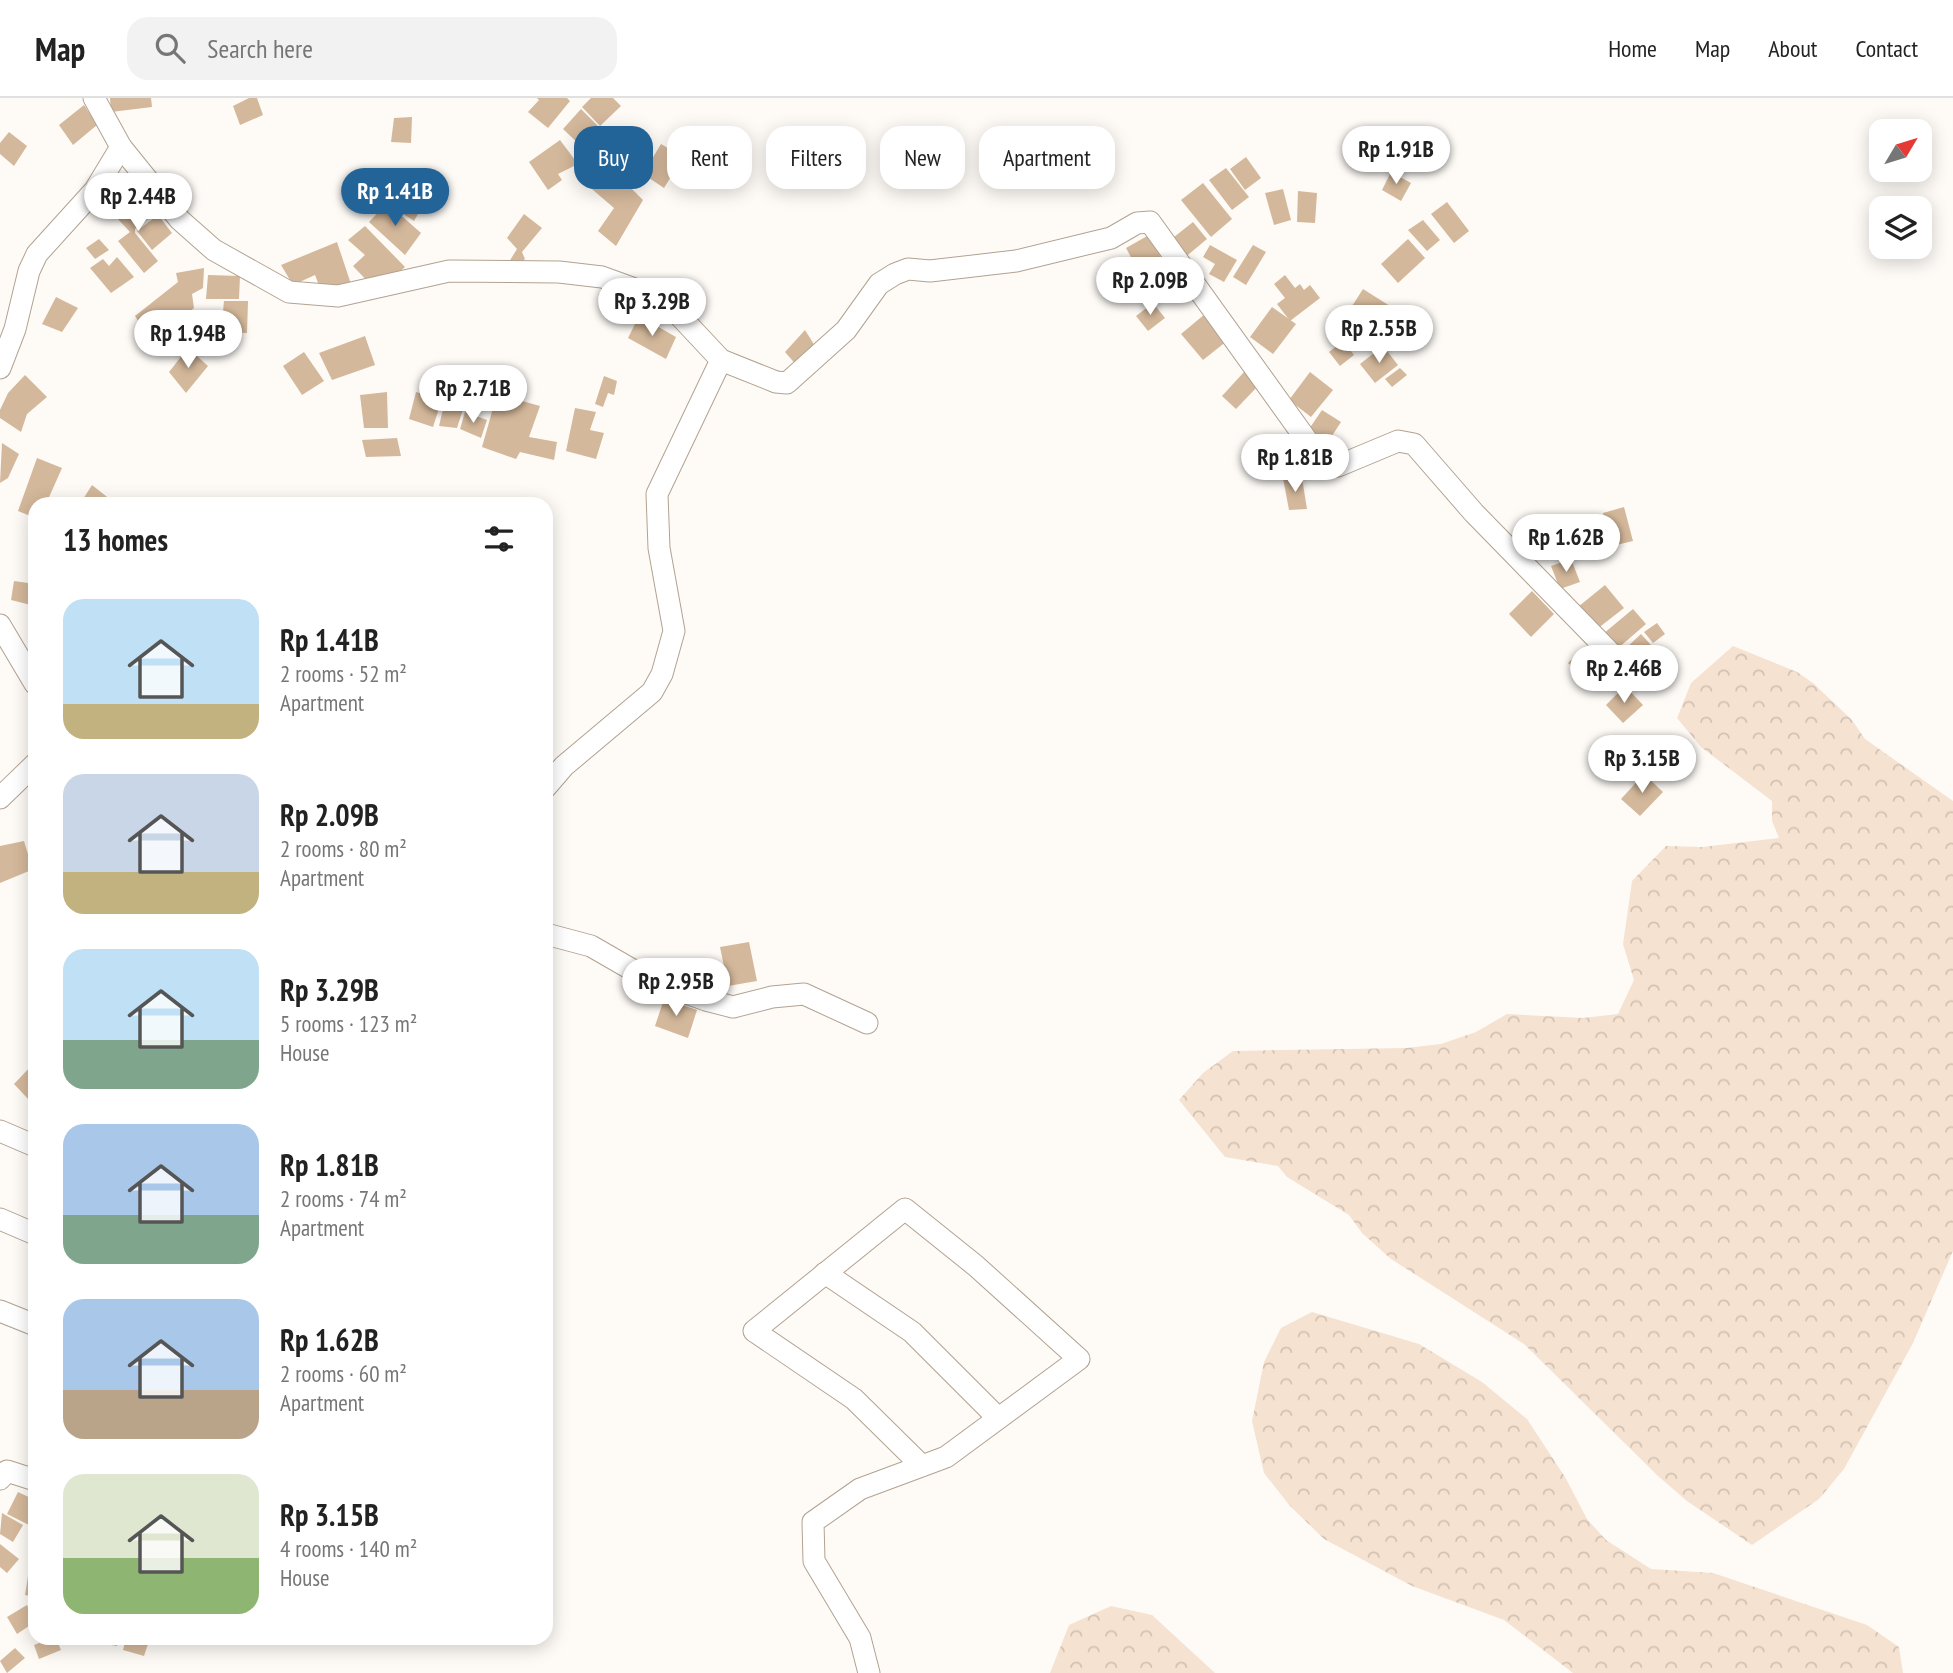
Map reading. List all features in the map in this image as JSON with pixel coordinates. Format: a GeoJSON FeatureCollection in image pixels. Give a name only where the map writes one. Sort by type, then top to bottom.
{"type":"FeatureCollection","features":[{"type":"Feature","properties":{"kind":"street"},"geometry":{"type":"LineString","coordinates":[[94,98],[121,147],[159,196],[214,250],[289,292],[338,296],[449,271],[559,271],[602,277],[635,289],[677,313],[721,360],[776,382],[787,383],[846,330],[879,284],[908,269],[930,271],[1016,261],[1111,238],[1137,223],[1150,222],[1321,460],[1328,465],[1338,466],[1398,441],[1414,444],[1474,513],[1634,677]]}},
{"type":"Feature","properties":{"kind":"street"},"geometry":{"type":"LineString","coordinates":[[0,368],[15,329],[29,271],[37,254],[95,190],[121,147]]}},
{"type":"Feature","properties":{"kind":"street"},"geometry":{"type":"LineString","coordinates":[[553,779],[564,766],[628,715],[652,692],[662,674],[674,631],[659,548],[657,494],[721,360]]}},
{"type":"Feature","properties":{"kind":"street"},"geometry":{"type":"LineString","coordinates":[[0,625],[28,672]]}},
{"type":"Feature","properties":{"kind":"street"},"geometry":{"type":"LineString","coordinates":[[0,798],[28,771]]}},
{"type":"Feature","properties":{"kind":"street"},"geometry":{"type":"LineString","coordinates":[[553,936],[591,946],[650,979],[706,1000],[733,1007],[772,997],[804,995],[867,1023]]}},
{"type":"Feature","properties":{"kind":"street"},"geometry":{"type":"LineString","coordinates":[[0,1131],[28,1143]]}},
{"type":"Feature","properties":{"kind":"street"},"geometry":{"type":"LineString","coordinates":[[869,1673],[860,1638],[814,1561],[813,1522],[860,1489],[922,1466],[946,1457],[1079,1359],[976,1266],[905,1209],[754,1331],[854,1399],[922,1466]]}},
{"type":"Feature","properties":{"kind":"street"},"geometry":{"type":"LineString","coordinates":[[0,1219],[28,1231]]}},
{"type":"Feature","properties":{"kind":"street"},"geometry":{"type":"LineString","coordinates":[[825,1273],[912,1332],[998,1418]]}},
{"type":"Feature","properties":{"kind":"street"},"geometry":{"type":"LineString","coordinates":[[0,1311],[28,1322]]}},
{"type":"Feature","properties":{"kind":"street"},"geometry":{"type":"LineString","coordinates":[[0,1479],[7,1471],[28,1478]]}},
{"type":"Feature","properties":{"kind":"green space"},"geometry":{"type":"Polygon","coordinates":[[[1733,646],[1797,672],[1813,683],[1852,720],[1865,739],[1953,801],[1953,1251],[1913,1343],[1844,1469],[1819,1499],[1752,1545],[1687,1501],[1658,1476],[1524,1344],[1391,1259],[1362,1233],[1349,1215],[1287,1177],[1278,1166],[1225,1157],[1179,1100],[1203,1073],[1233,1051],[1406,1048],[1441,1044],[1476,1032],[1507,1014],[1583,1018],[1618,1014],[1634,980],[1623,944],[1632,881],[1666,846],[1702,847],[1779,838],[1772,821],[1772,801],[1701,747],[1677,718],[1691,683],[1733,646]]]}},
{"type":"Feature","properties":{"kind":"green space"},"geometry":{"type":"Polygon","coordinates":[[[1312,1312],[1419,1344],[1482,1382],[1527,1419],[1565,1477],[1587,1519],[1606,1540],[1651,1569],[1713,1573],[1867,1625],[1899,1647],[1903,1673],[1573,1673],[1504,1620],[1412,1586],[1324,1539],[1290,1506],[1264,1473],[1252,1421],[1264,1362],[1281,1328],[1312,1312]]]}},
{"type":"Feature","properties":{"kind":"green space"},"geometry":{"type":"Polygon","coordinates":[[[1111,1606],[1152,1615],[1215,1673],[1050,1673],[1069,1625],[1111,1606]]]}},
{"type":"Feature","properties":{"kind":"building"},"geometry":{"type":"Polygon","coordinates":[[[110,98],[151,98],[152,107],[111,112],[110,98]]]}},
{"type":"Feature","properties":{"kind":"building"},"geometry":{"type":"Polygon","coordinates":[[[249,98],[257,98],[263,115],[240,125],[233,106],[249,98]]]}},
{"type":"Feature","properties":{"kind":"building"},"geometry":{"type":"Polygon","coordinates":[[[537,98],[567,98],[570,101],[548,128],[528,112],[539,100],[537,98]]]}},
{"type":"Feature","properties":{"kind":"building"},"geometry":{"type":"Polygon","coordinates":[[[591,98],[613,98],[621,106],[600,126],[582,107],[591,98]]]}},
{"type":"Feature","properties":{"kind":"building"},"geometry":{"type":"Polygon","coordinates":[[[84,105],[97,125],[73,145],[59,125],[84,105]]]}},
{"type":"Feature","properties":{"kind":"building"},"geometry":{"type":"Polygon","coordinates":[[[581,109],[598,126],[574,126],[574,139],[563,129],[581,109]]]}},
{"type":"Feature","properties":{"kind":"building"},"geometry":{"type":"Polygon","coordinates":[[[412,117],[411,143],[391,142],[394,118],[412,117]]]}},
{"type":"Feature","properties":{"kind":"building"},"geometry":{"type":"Polygon","coordinates":[[[9,132],[27,146],[14,166],[0,154],[0,143],[9,132]]]}},
{"type":"Feature","properties":{"kind":"building"},"geometry":{"type":"Polygon","coordinates":[[[560,140],[574,159],[574,166],[558,174],[562,180],[548,190],[529,162],[560,140]]]}},
{"type":"Feature","properties":{"kind":"building"},"geometry":{"type":"Polygon","coordinates":[[[661,144],[667,148],[667,183],[664,188],[653,181],[653,157],[661,144]]]}},
{"type":"Feature","properties":{"kind":"building"},"geometry":{"type":"Polygon","coordinates":[[[1246,157],[1261,178],[1245,190],[1230,169],[1246,157]]]}},
{"type":"Feature","properties":{"kind":"building"},"geometry":{"type":"Polygon","coordinates":[[[1226,168],[1249,197],[1232,210],[1209,180],[1226,168]]]}},
{"type":"Feature","properties":{"kind":"building"},"geometry":{"type":"Polygon","coordinates":[[[1391,172],[1411,183],[1401,201],[1382,190],[1391,172]]]}},
{"type":"Feature","properties":{"kind":"building"},"geometry":{"type":"Polygon","coordinates":[[[1203,183],[1232,219],[1211,237],[1181,200],[1203,183]]]}},
{"type":"Feature","properties":{"kind":"building"},"geometry":{"type":"Polygon","coordinates":[[[394,184],[428,196],[414,221],[390,205],[394,184]]]}},
{"type":"Feature","properties":{"kind":"building"},"geometry":{"type":"Polygon","coordinates":[[[592,189],[632,189],[643,200],[616,246],[598,231],[614,208],[592,189]]]}},
{"type":"Feature","properties":{"kind":"building"},"geometry":{"type":"Polygon","coordinates":[[[1283,189],[1291,220],[1274,225],[1265,193],[1283,189]]]}},
{"type":"Feature","properties":{"kind":"building"},"geometry":{"type":"Polygon","coordinates":[[[1298,191],[1317,193],[1315,223],[1297,222],[1298,191]]]}},
{"type":"Feature","properties":{"kind":"building"},"geometry":{"type":"Polygon","coordinates":[[[144,195],[157,211],[135,229],[135,233],[158,261],[144,273],[118,241],[130,232],[117,218],[144,195]]]}},
{"type":"Feature","properties":{"kind":"building"},"geometry":{"type":"Polygon","coordinates":[[[1447,202],[1469,231],[1454,243],[1431,214],[1447,202]]]}},
{"type":"Feature","properties":{"kind":"building"},"geometry":{"type":"Polygon","coordinates":[[[387,203],[421,233],[405,255],[369,222],[387,203]]]}},
{"type":"Feature","properties":{"kind":"building"},"geometry":{"type":"Polygon","coordinates":[[[524,214],[542,228],[522,252],[525,259],[514,268],[507,265],[517,249],[507,238],[524,214]]]}},
{"type":"Feature","properties":{"kind":"building"},"geometry":{"type":"Polygon","coordinates":[[[158,215],[172,233],[152,250],[137,231],[158,215]]]}},
{"type":"Feature","properties":{"kind":"building"},"geometry":{"type":"Polygon","coordinates":[[[1423,220],[1440,240],[1427,251],[1408,230],[1423,220]]]}},
{"type":"Feature","properties":{"kind":"building"},"geometry":{"type":"Polygon","coordinates":[[[1193,222],[1207,239],[1183,259],[1169,241],[1193,222]]]}},
{"type":"Feature","properties":{"kind":"building"},"geometry":{"type":"Polygon","coordinates":[[[365,226],[405,267],[388,282],[381,275],[370,284],[353,266],[365,255],[348,240],[365,226]]]}},
{"type":"Feature","properties":{"kind":"building"},"geometry":{"type":"Polygon","coordinates":[[[1149,235],[1168,271],[1145,283],[1126,248],[1149,235]]]}},
{"type":"Feature","properties":{"kind":"building"},"geometry":{"type":"Polygon","coordinates":[[[99,239],[109,250],[95,259],[86,248],[99,239]]]}},
{"type":"Feature","properties":{"kind":"building"},"geometry":{"type":"Polygon","coordinates":[[[1408,239],[1425,258],[1398,283],[1381,264],[1408,239]]]}},
{"type":"Feature","properties":{"kind":"building"},"geometry":{"type":"Polygon","coordinates":[[[337,242],[353,290],[322,293],[315,275],[293,285],[281,265],[337,242]]]}},
{"type":"Feature","properties":{"kind":"building"},"geometry":{"type":"Polygon","coordinates":[[[1210,245],[1237,260],[1224,282],[1209,274],[1215,264],[1203,257],[1210,245]]]}},
{"type":"Feature","properties":{"kind":"building"},"geometry":{"type":"Polygon","coordinates":[[[1253,245],[1266,252],[1246,285],[1233,277],[1253,245]]]}},
{"type":"Feature","properties":{"kind":"building"},"geometry":{"type":"Polygon","coordinates":[[[117,257],[134,277],[111,293],[90,268],[103,259],[109,266],[117,257]]]}},
{"type":"Feature","properties":{"kind":"building"},"geometry":{"type":"Polygon","coordinates":[[[204,268],[203,288],[192,294],[194,308],[150,347],[138,330],[142,327],[135,316],[178,282],[176,273],[204,268]]]}},
{"type":"Feature","properties":{"kind":"building"},"geometry":{"type":"Polygon","coordinates":[[[208,275],[240,276],[239,299],[206,299],[208,275]]]}},
{"type":"Feature","properties":{"kind":"building"},"geometry":{"type":"Polygon","coordinates":[[[1285,275],[1295,288],[1300,284],[1304,290],[1310,285],[1320,298],[1290,321],[1277,304],[1285,298],[1274,284],[1285,275]]]}},
{"type":"Feature","properties":{"kind":"building"},"geometry":{"type":"Polygon","coordinates":[[[1363,289],[1390,306],[1372,335],[1345,317],[1363,289]]]}},
{"type":"Feature","properties":{"kind":"building"},"geometry":{"type":"Polygon","coordinates":[[[56,297],[78,308],[62,332],[42,324],[56,297]]]}},
{"type":"Feature","properties":{"kind":"building"},"geometry":{"type":"Polygon","coordinates":[[[224,301],[248,301],[247,333],[221,332],[224,301]]]}},
{"type":"Feature","properties":{"kind":"building"},"geometry":{"type":"Polygon","coordinates":[[[1153,303],[1165,318],[1148,331],[1136,316],[1153,303]]]}},
{"type":"Feature","properties":{"kind":"building"},"geometry":{"type":"Polygon","coordinates":[[[1272,307],[1296,324],[1273,354],[1250,337],[1272,307]]]}},
{"type":"Feature","properties":{"kind":"building"},"geometry":{"type":"Polygon","coordinates":[[[1205,314],[1227,341],[1203,360],[1181,334],[1205,314]]]}},
{"type":"Feature","properties":{"kind":"building"},"geometry":{"type":"Polygon","coordinates":[[[639,316],[676,337],[666,359],[628,338],[639,316]]]}},
{"type":"Feature","properties":{"kind":"building"},"geometry":{"type":"Polygon","coordinates":[[[805,330],[817,349],[798,367],[785,352],[805,330]]]}},
{"type":"Feature","properties":{"kind":"building"},"geometry":{"type":"Polygon","coordinates":[[[365,336],[375,365],[332,380],[319,353],[365,336]]]}},
{"type":"Feature","properties":{"kind":"building"},"geometry":{"type":"Polygon","coordinates":[[[1343,341],[1354,355],[1340,366],[1329,352],[1343,341]]]}},
{"type":"Feature","properties":{"kind":"building"},"geometry":{"type":"Polygon","coordinates":[[[1383,346],[1398,365],[1375,383],[1360,364],[1383,346]]]}},
{"type":"Feature","properties":{"kind":"building"},"geometry":{"type":"Polygon","coordinates":[[[188,348],[208,366],[186,393],[169,372],[188,348]]]}},
{"type":"Feature","properties":{"kind":"building"},"geometry":{"type":"Polygon","coordinates":[[[304,352],[324,381],[302,395],[283,366],[304,352]]]}},
{"type":"Feature","properties":{"kind":"building"},"geometry":{"type":"Polygon","coordinates":[[[1400,368],[1407,375],[1392,387],[1385,379],[1400,368]]]}},
{"type":"Feature","properties":{"kind":"building"},"geometry":{"type":"Polygon","coordinates":[[[1244,372],[1258,386],[1236,409],[1222,396],[1244,372]]]}},
{"type":"Feature","properties":{"kind":"building"},"geometry":{"type":"Polygon","coordinates":[[[1310,372],[1333,390],[1311,417],[1289,400],[1310,372]]]}},
{"type":"Feature","properties":{"kind":"building"},"geometry":{"type":"Polygon","coordinates":[[[25,375],[47,397],[27,414],[21,432],[0,418],[0,410],[8,393],[25,375]]]}},
{"type":"Feature","properties":{"kind":"building"},"geometry":{"type":"Polygon","coordinates":[[[604,376],[617,381],[614,395],[608,393],[603,407],[595,404],[604,376]]]}},
{"type":"Feature","properties":{"kind":"building"},"geometry":{"type":"Polygon","coordinates":[[[450,380],[470,387],[457,428],[439,426],[450,380]]]}},
{"type":"Feature","properties":{"kind":"building"},"geometry":{"type":"Polygon","coordinates":[[[387,392],[388,428],[364,428],[360,395],[387,392]]]}},
{"type":"Feature","properties":{"kind":"building"},"geometry":{"type":"Polygon","coordinates":[[[416,392],[442,399],[433,427],[409,419],[416,392]]]}},
{"type":"Feature","properties":{"kind":"building"},"geometry":{"type":"Polygon","coordinates":[[[497,394],[540,406],[529,437],[557,442],[554,460],[520,452],[516,459],[482,447],[497,394]]]}},
{"type":"Feature","properties":{"kind":"building"},"geometry":{"type":"Polygon","coordinates":[[[575,408],[596,412],[590,430],[604,433],[596,459],[566,451],[575,408]]]}},
{"type":"Feature","properties":{"kind":"building"},"geometry":{"type":"Polygon","coordinates":[[[1322,410],[1341,422],[1326,445],[1307,432],[1322,410]]]}},
{"type":"Feature","properties":{"kind":"building"},"geometry":{"type":"Polygon","coordinates":[[[465,412],[487,420],[481,438],[460,429],[465,412]]]}},
{"type":"Feature","properties":{"kind":"building"},"geometry":{"type":"Polygon","coordinates":[[[397,438],[401,456],[366,457],[362,440],[397,438]]]}},
{"type":"Feature","properties":{"kind":"building"},"geometry":{"type":"Polygon","coordinates":[[[2,443],[19,454],[8,478],[0,483],[2,443]]]}},
{"type":"Feature","properties":{"kind":"building"},"geometry":{"type":"Polygon","coordinates":[[[37,458],[62,468],[49,497],[28,497],[28,515],[18,511],[37,458]]]}},
{"type":"Feature","properties":{"kind":"building"},"geometry":{"type":"Polygon","coordinates":[[[1283,478],[1302,478],[1307,509],[1289,510],[1283,478]]]}},
{"type":"Feature","properties":{"kind":"building"},"geometry":{"type":"Polygon","coordinates":[[[92,485],[107,497],[84,497],[92,485]]]}},
{"type":"Feature","properties":{"kind":"building"},"geometry":{"type":"Polygon","coordinates":[[[1624,507],[1633,541],[1612,546],[1603,513],[1624,507]]]}},
{"type":"Feature","properties":{"kind":"building"},"geometry":{"type":"Polygon","coordinates":[[[1549,514],[1555,542],[1532,547],[1526,519],[1549,514]]]}},
{"type":"Feature","properties":{"kind":"building"},"geometry":{"type":"Polygon","coordinates":[[[1571,559],[1580,582],[1560,589],[1551,566],[1571,559]]]}},
{"type":"Feature","properties":{"kind":"building"},"geometry":{"type":"Polygon","coordinates":[[[14,581],[28,583],[28,604],[11,600],[14,581]]]}},
{"type":"Feature","properties":{"kind":"building"},"geometry":{"type":"Polygon","coordinates":[[[1605,585],[1624,608],[1597,629],[1578,607],[1605,585]]]}},
{"type":"Feature","properties":{"kind":"building"},"geometry":{"type":"Polygon","coordinates":[[[1532,591],[1554,614],[1531,637],[1509,614],[1532,591]]]}},
{"type":"Feature","properties":{"kind":"building"},"geometry":{"type":"Polygon","coordinates":[[[1633,609],[1646,624],[1617,649],[1603,634],[1633,609]]]}},
{"type":"Feature","properties":{"kind":"building"},"geometry":{"type":"Polygon","coordinates":[[[1657,623],[1665,634],[1653,643],[1644,632],[1657,623]]]}},
{"type":"Feature","properties":{"kind":"building"},"geometry":{"type":"Polygon","coordinates":[[[1641,634],[1662,657],[1647,670],[1626,648],[1641,634]]]}},
{"type":"Feature","properties":{"kind":"building"},"geometry":{"type":"Polygon","coordinates":[[[1585,646],[1614,673],[1597,691],[1568,663],[1585,646]]]}},
{"type":"Feature","properties":{"kind":"building"},"geometry":{"type":"Polygon","coordinates":[[[1625,686],[1643,705],[1623,723],[1606,705],[1625,686]]]}},
{"type":"Feature","properties":{"kind":"building"},"geometry":{"type":"Polygon","coordinates":[[[1644,774],[1663,792],[1640,816],[1621,799],[1644,774]]]}},
{"type":"Feature","properties":{"kind":"building"},"geometry":{"type":"Polygon","coordinates":[[[24,841],[28,854],[28,871],[0,883],[0,846],[24,841]]]}},
{"type":"Feature","properties":{"kind":"building"},"geometry":{"type":"Polygon","coordinates":[[[749,942],[757,981],[728,986],[720,947],[749,942]]]}},
{"type":"Feature","properties":{"kind":"building"},"geometry":{"type":"Polygon","coordinates":[[[685,958],[702,966],[693,986],[676,978],[685,958]]]}},
{"type":"Feature","properties":{"kind":"building"},"geometry":{"type":"Polygon","coordinates":[[[664,999],[697,1010],[688,1038],[655,1026],[664,999]]]}},
{"type":"Feature","properties":{"kind":"building"},"geometry":{"type":"Polygon","coordinates":[[[28,1069],[28,1099],[14,1084],[28,1069]]]}},
{"type":"Feature","properties":{"kind":"building"},"geometry":{"type":"Polygon","coordinates":[[[18,1492],[28,1497],[28,1524],[7,1514],[18,1492]]]}},
{"type":"Feature","properties":{"kind":"building"},"geometry":{"type":"Polygon","coordinates":[[[2,1513],[23,1525],[13,1542],[0,1534],[2,1513]]]}},
{"type":"Feature","properties":{"kind":"building"},"geometry":{"type":"Polygon","coordinates":[[[0,1544],[19,1559],[7,1573],[0,1567],[0,1544]]]}},
{"type":"Feature","properties":{"kind":"building"},"geometry":{"type":"Polygon","coordinates":[[[27,1605],[28,1627],[17,1634],[7,1617],[27,1605]]]}},
{"type":"Feature","properties":{"kind":"building"},"geometry":{"type":"Polygon","coordinates":[[[34,1645],[59,1645],[61,1650],[39,1659],[34,1645]]]}},
{"type":"Feature","properties":{"kind":"building"},"geometry":{"type":"Polygon","coordinates":[[[124,1645],[148,1645],[144,1656],[123,1650],[124,1645]]]}},
{"type":"Feature","properties":{"kind":"building"},"geometry":{"type":"Polygon","coordinates":[[[15,1648],[25,1658],[7,1673],[0,1661],[15,1648]]]}}]}
